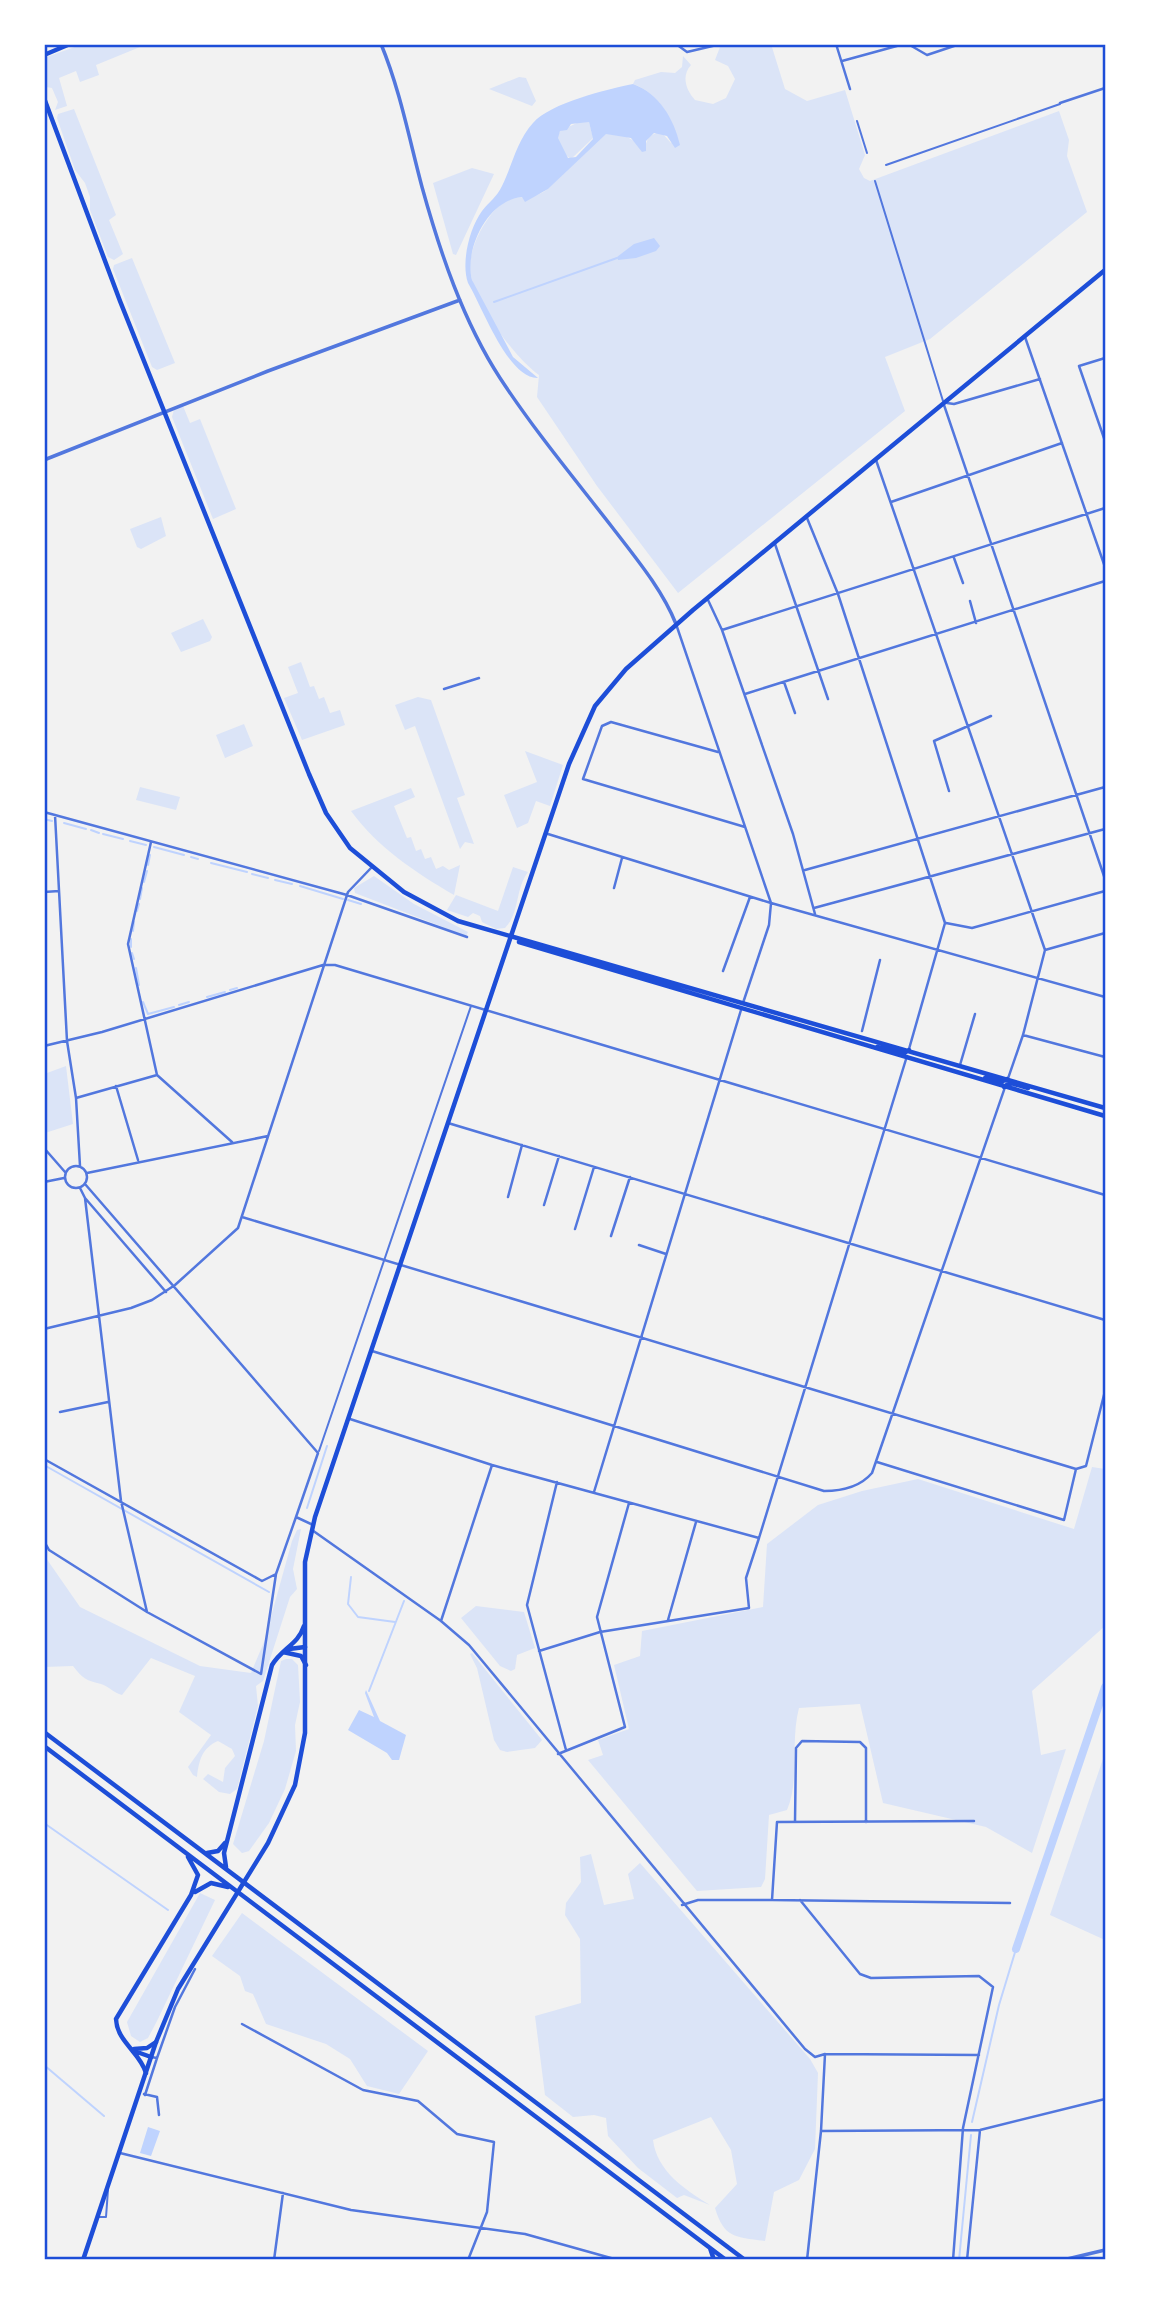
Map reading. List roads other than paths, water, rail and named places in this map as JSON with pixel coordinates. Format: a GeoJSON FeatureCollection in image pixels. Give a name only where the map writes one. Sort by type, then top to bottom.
{"type":"FeatureCollection","features":[{"type":"Feature","properties":{"kind":"main road"},"geometry":{"type":"LineString","coordinates":[[44,55],[70,44]]}},
{"type":"Feature","properties":{"kind":"main road"},"geometry":{"type":"LineString","coordinates":[[44,98],[164,411],[315,790],[344,841],[371,868],[435,910],[510,938],[906,1059],[1001,1082],[1007,1079]]}},
{"type":"Feature","properties":{"kind":"main road"},"geometry":{"type":"LineString","coordinates":[[83,2260],[142,2094],[156,2042],[177,1989],[253,1870],[282,1818],[299,1767],[304,1733],[306,1665],[304,1584],[306,1554],[312,1527],[582,730],[595,706],[626,669],[676,624],[946,404],[1105,270]]}},
{"type":"Feature","properties":{"kind":"main road"},"geometry":{"type":"LineString","coordinates":[[510,938],[744,1002],[1105,1108]]}},
{"type":"Feature","properties":{"kind":"main road"},"geometry":{"type":"LineString","coordinates":[[696,997],[737,1005],[744,1002]]}},
{"type":"Feature","properties":{"kind":"main road"},"geometry":{"type":"LineString","coordinates":[[741,1010],[752,1007],[793,1016]]}},
{"type":"Feature","properties":{"kind":"main road"},"geometry":{"type":"LineString","coordinates":[[859,1044],[903,1054],[909,1050]]}},
{"type":"Feature","properties":{"kind":"main road"},"geometry":{"type":"LineString","coordinates":[[906,1059],[912,1054],[957,1065]]}},
{"type":"Feature","properties":{"kind":"main road"},"geometry":{"type":"LineString","coordinates":[[956,1072],[1105,1116]]}},
{"type":"Feature","properties":{"kind":"main road"},"geometry":{"type":"LineString","coordinates":[[1004,1087],[1011,1083],[1056,1094]]}},
{"type":"Feature","properties":{"kind":"main road"},"geometry":{"type":"LineString","coordinates":[[228,1872],[223,1858],[272,1665],[279,1654],[300,1639],[304,1626]]}},
{"type":"Feature","properties":{"kind":"main road"},"geometry":{"type":"LineString","coordinates":[[279,1654],[305,1647]]}},
{"type":"Feature","properties":{"kind":"main road"},"geometry":{"type":"LineString","coordinates":[[279,1654],[294,1653],[301,1656],[306,1665]]}},
{"type":"Feature","properties":{"kind":"main road"},"geometry":{"type":"LineString","coordinates":[[44,1732],[745,2260]]}},
{"type":"Feature","properties":{"kind":"main road"},"geometry":{"type":"LineString","coordinates":[[44,1746],[726,2260]]}},
{"type":"Feature","properties":{"kind":"main road"},"geometry":{"type":"LineString","coordinates":[[202,1852],[214,1853],[228,1839]]}},
{"type":"Feature","properties":{"kind":"main road"},"geometry":{"type":"LineString","coordinates":[[146,2073],[136,2052],[116,2028],[118,2015],[191,1895],[198,1875],[185,1854]]}},
{"type":"Feature","properties":{"kind":"main road"},"geometry":{"type":"LineString","coordinates":[[191,1895],[211,1883],[233,1889]]}},
{"type":"Feature","properties":{"kind":"main road"},"geometry":{"type":"LineString","coordinates":[[128,2045],[141,2050],[156,2042]]}},
{"type":"Feature","properties":{"kind":"main road"},"geometry":{"type":"LineString","coordinates":[[136,2052],[154,2057]]}},
{"type":"Feature","properties":{"kind":"main road"},"geometry":{"type":"LineString","coordinates":[[709,2248],[714,2260]]}},
{"type":"Feature","properties":{"kind":"street"},"geometry":{"type":"LineString","coordinates":[[381,44],[397,83],[433,224],[460,300],[500,377],[633,553],[671,611],[771,903],[769,925],[594,1492]]}},
{"type":"Feature","properties":{"kind":"street"},"geometry":{"type":"LineString","coordinates":[[676,44],[687,52],[721,44]]}},
{"type":"Feature","properties":{"kind":"street"},"geometry":{"type":"LineString","coordinates":[[836,44],[850,89]]}},
{"type":"Feature","properties":{"kind":"street"},"geometry":{"type":"LineString","coordinates":[[842,61],[906,44],[927,55],[960,44]]}},
{"type":"Feature","properties":{"kind":"street"},"geometry":{"type":"LineString","coordinates":[[886,165],[1105,88]]}},
{"type":"Feature","properties":{"kind":"street"},"geometry":{"type":"LineString","coordinates":[[858,121],[867,153]]}},
{"type":"Feature","properties":{"kind":"street"},"geometry":{"type":"LineString","coordinates":[[876,181],[968,476],[1105,879]]}},
{"type":"Feature","properties":{"kind":"street"},"geometry":{"type":"LineString","coordinates":[[44,460],[164,411],[460,300]]}},
{"type":"Feature","properties":{"kind":"street"},"geometry":{"type":"LineString","coordinates":[[1025,337],[1105,567]]}},
{"type":"Feature","properties":{"kind":"street"},"geometry":{"type":"LineString","coordinates":[[1105,358],[1079,366],[1105,440]]}},
{"type":"Feature","properties":{"kind":"street"},"geometry":{"type":"LineString","coordinates":[[946,404],[1040,379]]}},
{"type":"Feature","properties":{"kind":"street"},"geometry":{"type":"LineString","coordinates":[[891,502],[1062,443]]}},
{"type":"Feature","properties":{"kind":"street"},"geometry":{"type":"LineString","coordinates":[[371,1351],[824,1491],[839,1491],[864,1482],[876,1462],[1023,1035],[1041,976],[1045,950],[970,726],[876,460]]}},
{"type":"Feature","properties":{"kind":"street"},"geometry":{"type":"LineString","coordinates":[[722,630],[1105,508]]}},
{"type":"Feature","properties":{"kind":"street"},"geometry":{"type":"LineString","coordinates":[[539,1651],[600,1632],[749,1608],[746,1578],[886,1127],[945,923],[838,594],[807,518]]}},
{"type":"Feature","properties":{"kind":"street"},"geometry":{"type":"LineString","coordinates":[[775,544],[828,699]]}},
{"type":"Feature","properties":{"kind":"street"},"geometry":{"type":"LineString","coordinates":[[954,558],[963,583]]}},
{"type":"Feature","properties":{"kind":"street"},"geometry":{"type":"LineString","coordinates":[[745,694],[1105,582]]}},
{"type":"Feature","properties":{"kind":"street"},"geometry":{"type":"LineString","coordinates":[[708,598],[745,694],[805,870],[815,914]]}},
{"type":"Feature","properties":{"kind":"street"},"geometry":{"type":"LineString","coordinates":[[970,601],[976,623]]}},
{"type":"Feature","properties":{"kind":"street"},"geometry":{"type":"LineString","coordinates":[[444,689],[479,678]]}},
{"type":"Feature","properties":{"kind":"street"},"geometry":{"type":"LineString","coordinates":[[784,682],[795,713]]}},
{"type":"Feature","properties":{"kind":"street"},"geometry":{"type":"LineString","coordinates":[[949,791],[934,741],[991,716]]}},
{"type":"Feature","properties":{"kind":"street"},"geometry":{"type":"LineString","coordinates":[[719,752],[611,722],[602,726],[583,779],[745,827]]}},
{"type":"Feature","properties":{"kind":"street"},"geometry":{"type":"LineString","coordinates":[[805,870],[920,841],[1105,787]]}},
{"type":"Feature","properties":{"kind":"street"},"geometry":{"type":"LineString","coordinates":[[44,811],[347,895],[467,937]]}},
{"type":"Feature","properties":{"kind":"street"},"geometry":{"type":"LineString","coordinates":[[55,815],[67,1041],[76,1098],[80,1166]]}},
{"type":"Feature","properties":{"kind":"street"},"geometry":{"type":"LineString","coordinates":[[814,908],[1105,829]]}},
{"type":"Feature","properties":{"kind":"street"},"geometry":{"type":"LineString","coordinates":[[546,833],[750,897],[1041,976],[1105,997]]}},
{"type":"Feature","properties":{"kind":"street"},"geometry":{"type":"LineString","coordinates":[[151,842],[128,944],[156,1074],[232,1142]]}},
{"type":"Feature","properties":{"kind":"street"},"geometry":{"type":"LineString","coordinates":[[614,888],[622,858]]}},
{"type":"Feature","properties":{"kind":"street"},"geometry":{"type":"LineString","coordinates":[[44,1329],[131,1308],[166,1292],[219,1248],[238,1228],[347,895],[371,868]]}},
{"type":"Feature","properties":{"kind":"street"},"geometry":{"type":"LineString","coordinates":[[44,892],[59,891]]}},
{"type":"Feature","properties":{"kind":"street"},"geometry":{"type":"LineString","coordinates":[[945,923],[972,928],[1105,891]]}},
{"type":"Feature","properties":{"kind":"street"},"geometry":{"type":"LineString","coordinates":[[723,971],[750,897]]}},
{"type":"Feature","properties":{"kind":"street"},"geometry":{"type":"LineString","coordinates":[[1045,950],[1105,933]]}},
{"type":"Feature","properties":{"kind":"street"},"geometry":{"type":"LineString","coordinates":[[862,1031],[880,960]]}},
{"type":"Feature","properties":{"kind":"street"},"geometry":{"type":"LineString","coordinates":[[44,1046],[145,1019],[323,965],[349,968],[886,1127],[1105,1195]]}},
{"type":"Feature","properties":{"kind":"street"},"geometry":{"type":"LineString","coordinates":[[44,1541],[49,1550],[147,1612],[261,1674],[276,1574],[471,1005]]}},
{"type":"Feature","properties":{"kind":"street"},"geometry":{"type":"LineString","coordinates":[[957,1065],[975,1014]]}},
{"type":"Feature","properties":{"kind":"street"},"geometry":{"type":"LineString","coordinates":[[1023,1035],[1105,1057]]}},
{"type":"Feature","properties":{"kind":"street"},"geometry":{"type":"LineString","coordinates":[[76,1098],[156,1074]]}},
{"type":"Feature","properties":{"kind":"street"},"geometry":{"type":"LineString","coordinates":[[116,1086],[138,1162]]}},
{"type":"Feature","properties":{"kind":"street"},"geometry":{"type":"LineString","coordinates":[[448,1123],[630,1178],[686,1192],[1105,1320]]}},
{"type":"Feature","properties":{"kind":"street"},"geometry":{"type":"LineString","coordinates":[[88,1173],[268,1136]]}},
{"type":"Feature","properties":{"kind":"street"},"geometry":{"type":"LineString","coordinates":[[509,1197],[522,1145]]}},
{"type":"Feature","properties":{"kind":"street"},"geometry":{"type":"LineString","coordinates":[[44,1148],[65,1175],[69,1185],[80,1188],[85,1198],[166,1292]]}},
{"type":"Feature","properties":{"kind":"street"},"geometry":{"type":"LineString","coordinates":[[544,1205],[559,1156]]}},
{"type":"Feature","properties":{"kind":"street"},"geometry":{"type":"LineString","coordinates":[[44,1182],[65,1175],[71,1166],[80,1166],[88,1173]]}},
{"type":"Feature","properties":{"kind":"street"},"geometry":{"type":"LineString","coordinates":[[575,1229],[594,1167]]}},
{"type":"Feature","properties":{"kind":"street"},"geometry":{"type":"LineString","coordinates":[[80,1188],[85,1184],[88,1173]]}},
{"type":"Feature","properties":{"kind":"street"},"geometry":{"type":"LineString","coordinates":[[611,1236],[630,1178]]}},
{"type":"Feature","properties":{"kind":"street"},"geometry":{"type":"LineString","coordinates":[[85,1184],[318,1453]]}},
{"type":"Feature","properties":{"kind":"street"},"geometry":{"type":"LineString","coordinates":[[85,1198],[121,1501],[147,1612]]}},
{"type":"Feature","properties":{"kind":"street"},"geometry":{"type":"LineString","coordinates":[[242,1217],[1076,1469],[1086,1466],[1105,1391]]}},
{"type":"Feature","properties":{"kind":"street"},"geometry":{"type":"LineString","coordinates":[[639,1245],[667,1254]]}},
{"type":"Feature","properties":{"kind":"street"},"geometry":{"type":"LineString","coordinates":[[60,1412],[108,1402]]}},
{"type":"Feature","properties":{"kind":"street"},"geometry":{"type":"LineString","coordinates":[[349,1419],[492,1465],[759,1538]]}},
{"type":"Feature","properties":{"kind":"street"},"geometry":{"type":"LineString","coordinates":[[44,1459],[262,1581],[276,1574]]}},
{"type":"Feature","properties":{"kind":"street"},"geometry":{"type":"LineString","coordinates":[[876,1462],[1064,1520],[1076,1469]]}},
{"type":"Feature","properties":{"kind":"street"},"geometry":{"type":"LineString","coordinates":[[441,1621],[492,1465]]}},
{"type":"Feature","properties":{"kind":"street"},"geometry":{"type":"LineString","coordinates":[[557,1482],[528,1592],[527,1605],[566,1751]]}},
{"type":"Feature","properties":{"kind":"street"},"geometry":{"type":"LineString","coordinates":[[558,1754],[625,1727],[600,1632],[599,1603],[629,1503]]}},
{"type":"Feature","properties":{"kind":"street"},"geometry":{"type":"LineString","coordinates":[[296,1517],[441,1621],[487,1664],[682,1905],[805,2049],[815,2057],[825,2054],[980,2055]]}},
{"type":"Feature","properties":{"kind":"street"},"geometry":{"type":"LineString","coordinates":[[668,1622],[696,1522]]}},
{"type":"Feature","properties":{"kind":"street"},"geometry":{"type":"LineString","coordinates":[[44,1551],[49,1550]]}},
{"type":"Feature","properties":{"kind":"street"},"geometry":{"type":"LineString","coordinates":[[795,1822],[796,1748],[802,1741],[860,1742],[866,1748],[866,1822]]}},
{"type":"Feature","properties":{"kind":"street"},"geometry":{"type":"LineString","coordinates":[[772,1900],[777,1822],[974,1821]]}},
{"type":"Feature","properties":{"kind":"street"},"geometry":{"type":"LineString","coordinates":[[682,1905],[698,1900],[1010,1903]]}},
{"type":"Feature","properties":{"kind":"street"},"geometry":{"type":"LineString","coordinates":[[800,1900],[860,1974],[870,1978],[979,1976],[993,1987],[963,2128],[953,2260]]}},
{"type":"Feature","properties":{"kind":"street"},"geometry":{"type":"LineString","coordinates":[[159,2115],[157,2097],[142,2094],[175,2007],[195,1969]]}},
{"type":"Feature","properties":{"kind":"street"},"geometry":{"type":"LineString","coordinates":[[242,2024],[363,2090],[418,2101],[457,2134],[494,2142],[486,2212],[468,2260]]}},
{"type":"Feature","properties":{"kind":"street"},"geometry":{"type":"LineString","coordinates":[[807,2260],[821,2131],[825,2054]]}},
{"type":"Feature","properties":{"kind":"street"},"geometry":{"type":"LineString","coordinates":[[821,2131],[963,2128],[980,2130],[1105,2099]]}},
{"type":"Feature","properties":{"kind":"street"},"geometry":{"type":"LineString","coordinates":[[967,2260],[980,2130]]}},
{"type":"Feature","properties":{"kind":"street"},"geometry":{"type":"LineString","coordinates":[[120,2153],[351,2210],[525,2234],[618,2260]]}},
{"type":"Feature","properties":{"kind":"street"},"geometry":{"type":"LineString","coordinates":[[274,2260],[283,2193]]}},
{"type":"Feature","properties":{"kind":"street"},"geometry":{"type":"LineString","coordinates":[[1063,2260],[1105,2250]]}},
{"type":"Feature","properties":{"kind":"water"},"geometry":{"type":"Polygon","coordinates":[[[633,84],[658,100],[674,126],[680,145],[675,148],[667,136],[654,133],[646,141],[646,151],[642,152],[631,138],[606,134],[548,189],[525,202],[522,197],[499,207],[489,216],[475,241],[470,268],[472,280],[513,357],[538,378],[527,375],[516,367],[497,340],[468,283],[465,266],[470,236],[477,218],[500,190],[519,145],[533,123],[552,109],[566,103],[633,84]],[[589,122],[571,124],[567,130],[560,131],[558,138],[568,158],[576,157],[593,139],[589,122]]]}},
{"type":"Feature","properties":{"kind":"water"},"geometry":{"type":"Polygon","coordinates":[[[654,238],[660,246],[656,251],[636,258],[618,260],[617,257],[634,244],[654,238]]]}},
{"type":"Feature","properties":{"kind":"water"},"geometry":{"type":"Polygon","coordinates":[[[366,1690],[380,1721],[406,1735],[399,1760],[392,1760],[387,1753],[348,1730],[359,1710],[374,1717],[366,1690]]]}},
{"type":"Feature","properties":{"kind":"water"},"geometry":{"type":"Polygon","coordinates":[[[148,2127],[160,2131],[151,2156],[140,2153],[148,2127]]]}},
{"type":"Feature","properties":{"kind":"waterway"},"geometry":{"type":"LineString","coordinates":[[494,302],[617,258]]}},
{"type":"Feature","properties":{"kind":"waterway"},"geometry":{"type":"LineString","coordinates":[[44,819],[52,821]]}},
{"type":"Feature","properties":{"kind":"waterway"},"geometry":{"type":"LineString","coordinates":[[64,823],[86,829]]}},
{"type":"Feature","properties":{"kind":"waterway"},"geometry":{"type":"LineString","coordinates":[[91,830],[99,833]]}},
{"type":"Feature","properties":{"kind":"waterway"},"geometry":{"type":"LineString","coordinates":[[103,834],[123,839]]}},
{"type":"Feature","properties":{"kind":"waterway"},"geometry":{"type":"LineString","coordinates":[[130,841],[146,845]]}},
{"type":"Feature","properties":{"kind":"waterway"},"geometry":{"type":"LineString","coordinates":[[154,847],[184,855]]}},
{"type":"Feature","properties":{"kind":"waterway"},"geometry":{"type":"LineString","coordinates":[[148,865],[150,855]]}},
{"type":"Feature","properties":{"kind":"waterway"},"geometry":{"type":"LineString","coordinates":[[191,857],[198,859]]}},
{"type":"Feature","properties":{"kind":"waterway"},"geometry":{"type":"LineString","coordinates":[[211,863],[247,872]]}},
{"type":"Feature","properties":{"kind":"waterway"},"geometry":{"type":"LineString","coordinates":[[144,882],[147,871]]}},
{"type":"Feature","properties":{"kind":"waterway"},"geometry":{"type":"LineString","coordinates":[[252,874],[268,878]]}},
{"type":"Feature","properties":{"kind":"waterway"},"geometry":{"type":"LineString","coordinates":[[275,880],[292,884]]}},
{"type":"Feature","properties":{"kind":"waterway"},"geometry":{"type":"LineString","coordinates":[[300,886],[343,899]]}},
{"type":"Feature","properties":{"kind":"waterway"},"geometry":{"type":"LineString","coordinates":[[140,899],[142,888]]}},
{"type":"Feature","properties":{"kind":"waterway"},"geometry":{"type":"LineString","coordinates":[[348,900],[361,904]]}},
{"type":"Feature","properties":{"kind":"waterway"},"geometry":{"type":"LineString","coordinates":[[137,911],[139,904]]}},
{"type":"Feature","properties":{"kind":"waterway"},"geometry":{"type":"LineString","coordinates":[[133,931],[134,922]]}},
{"type":"Feature","properties":{"kind":"waterway"},"geometry":{"type":"LineString","coordinates":[[131,939],[131,947]]}},
{"type":"Feature","properties":{"kind":"waterway"},"geometry":{"type":"LineString","coordinates":[[132,953],[134,959]]}},
{"type":"Feature","properties":{"kind":"waterway"},"geometry":{"type":"LineString","coordinates":[[136,968],[139,985]]}},
{"type":"Feature","properties":{"kind":"waterway"},"geometry":{"type":"LineString","coordinates":[[230,990],[237,988]]}},
{"type":"Feature","properties":{"kind":"waterway"},"geometry":{"type":"LineString","coordinates":[[207,997],[225,992]]}},
{"type":"Feature","properties":{"kind":"waterway"},"geometry":{"type":"LineString","coordinates":[[143,1002],[148,1014],[174,1007]]}},
{"type":"Feature","properties":{"kind":"waterway"},"geometry":{"type":"LineString","coordinates":[[179,1005],[189,1002]]}},
{"type":"Feature","properties":{"kind":"waterway"},"geometry":{"type":"LineString","coordinates":[[307,1508],[327,1446]]}},
{"type":"Feature","properties":{"kind":"waterway"},"geometry":{"type":"LineString","coordinates":[[44,1465],[269,1592]]}},
{"type":"Feature","properties":{"kind":"waterway"},"geometry":{"type":"LineString","coordinates":[[351,1577],[348,1604],[358,1617],[395,1622]]}},
{"type":"Feature","properties":{"kind":"waterway"},"geometry":{"type":"LineString","coordinates":[[369,1691],[404,1601]]}},
{"type":"Feature","properties":{"kind":"waterway"},"geometry":{"type":"LineString","coordinates":[[1016,1949],[1105,1687]]}},
{"type":"Feature","properties":{"kind":"waterway"},"geometry":{"type":"LineString","coordinates":[[44,1823],[168,1910]]}},
{"type":"Feature","properties":{"kind":"waterway"},"geometry":{"type":"LineString","coordinates":[[972,2122],[999,2005],[1016,1949]]}},
{"type":"Feature","properties":{"kind":"waterway"},"geometry":{"type":"LineString","coordinates":[[44,2065],[104,2116]]}},
{"type":"Feature","properties":{"kind":"waterway"},"geometry":{"type":"LineString","coordinates":[[959,2260],[971,2135]]}}]}
